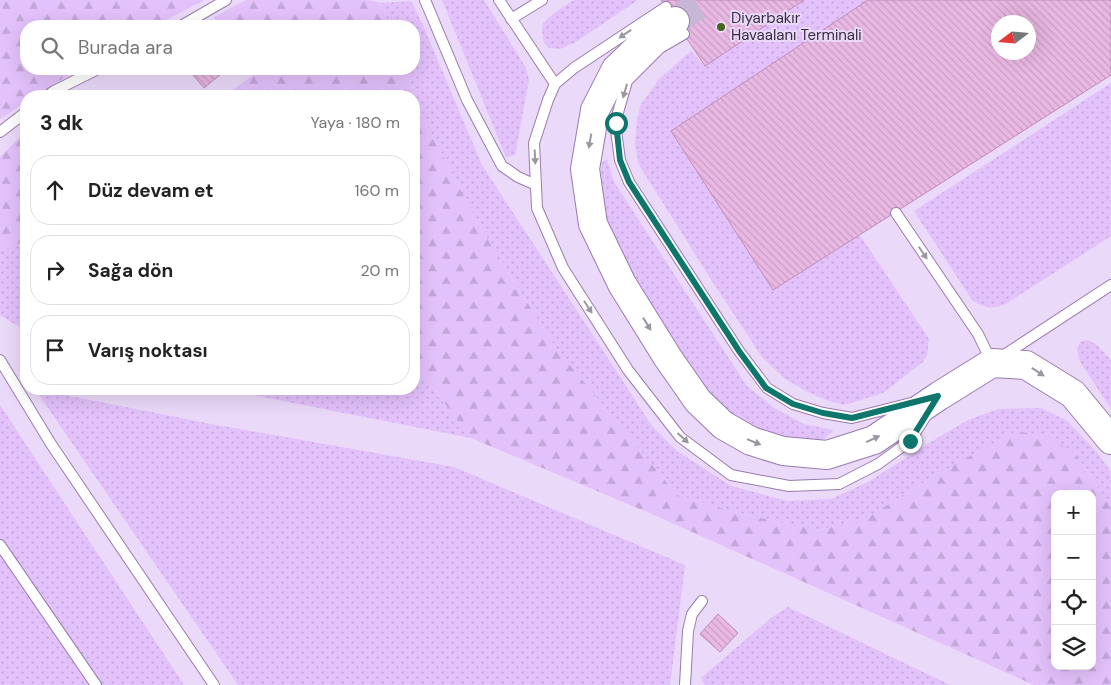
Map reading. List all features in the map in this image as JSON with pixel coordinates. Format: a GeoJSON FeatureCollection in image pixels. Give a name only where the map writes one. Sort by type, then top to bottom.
{"type":"FeatureCollection","features":[{"type":"Feature","properties":{"kind":"main road"},"geometry":{"type":"LineString","coordinates":[[675,21],[642,44],[616,69],[596,110],[585,169],[592,224],[622,284],[668,358],[698,401],[723,425],[751,441],[783,451],[827,455],[874,440],[938,396],[992,363],[1026,365],[1073,394],[1111,440]]}},
{"type":"Feature","properties":{"kind":"lane"},"geometry":{"type":"LineString","coordinates":[[191,20],[226,0]]}},
{"type":"Feature","properties":{"kind":"lane"},"geometry":{"type":"LineString","coordinates":[[425,0],[467,100],[502,166],[518,177],[536,185]]}},
{"type":"Feature","properties":{"kind":"lane"},"geometry":{"type":"LineString","coordinates":[[499,0],[555,84]]}},
{"type":"Feature","properties":{"kind":"lane"},"geometry":{"type":"LineString","coordinates":[[511,20],[542,0]]}},
{"type":"Feature","properties":{"kind":"lane"},"geometry":{"type":"LineString","coordinates":[[675,21],[574,68],[555,84],[534,143],[537,208],[564,268],[628,370],[680,437],[731,474],[789,486],[839,484],[878,464],[910,441],[938,396]]}},
{"type":"Feature","properties":{"kind":"lane"},"geometry":{"type":"LineString","coordinates":[[675,21],[660,48],[627,82],[616,123],[620,160],[629,182],[739,351],[766,388],[793,404],[823,413],[852,418],[938,396]]}},
{"type":"Feature","properties":{"kind":"lane"},"geometry":{"type":"LineString","coordinates":[[56,90],[86,75]]}},
{"type":"Feature","properties":{"kind":"lane"},"geometry":{"type":"LineString","coordinates":[[0,132],[20,117]]}},
{"type":"Feature","properties":{"kind":"lane"},"geometry":{"type":"LineString","coordinates":[[896,213],[978,334],[992,363],[1111,285]]}},
{"type":"Feature","properties":{"kind":"lane"},"geometry":{"type":"LineString","coordinates":[[0,360],[20,392]]}},
{"type":"Feature","properties":{"kind":"lane"},"geometry":{"type":"LineString","coordinates":[[22,395],[52,444],[214,685]]}},
{"type":"Feature","properties":{"kind":"lane"},"geometry":{"type":"LineString","coordinates":[[0,545],[96,685]]}},
{"type":"Feature","properties":{"kind":"lane"},"geometry":{"type":"LineString","coordinates":[[685,685],[688,631],[692,614],[702,602]]}},
{"type":"Feature","properties":{"kind":"green space"},"geometry":{"type":"Polygon","coordinates":[[[0,0],[204,0],[166,20],[20,20],[20,75],[68,75],[45,90],[20,90],[20,106],[0,119],[0,0]]]}},
{"type":"Feature","properties":{"kind":"green space"},"geometry":{"type":"Polygon","coordinates":[[[246,0],[368,0],[381,3],[387,20],[216,20],[214,17],[246,0]]]}},
{"type":"Feature","properties":{"kind":"green space"},"geometry":{"type":"Polygon","coordinates":[[[442,0],[484,0],[526,68],[529,80],[515,155],[506,157],[442,0]]]}},
{"type":"Feature","properties":{"kind":"green space"},"geometry":{"type":"Polygon","coordinates":[[[574,0],[638,0],[574,43],[560,49],[549,48],[544,43],[543,23],[574,0]]]}},
{"type":"Feature","properties":{"kind":"green space"},"geometry":{"type":"Polygon","coordinates":[[[804,0],[868,0],[671,131],[773,290],[860,235],[929,339],[927,355],[923,362],[883,393],[844,405],[826,400],[804,390],[784,378],[762,357],[639,165],[635,145],[640,106],[659,79],[691,51],[704,66],[804,0]]]}},
{"type":"Feature","properties":{"kind":"green space"},"geometry":{"type":"Polygon","coordinates":[[[411,1],[422,23],[482,165],[652,426],[677,451],[731,486],[787,501],[831,499],[868,482],[968,420],[999,409],[1041,408],[1066,420],[1097,452],[1111,472],[1111,507],[1075,453],[941,472],[866,518],[819,530],[738,513],[677,495],[555,347],[481,228],[426,124],[420,108],[420,90],[413,90],[407,75],[420,75],[420,20],[387,20],[381,3],[411,1]]]}},
{"type":"Feature","properties":{"kind":"green space"},"geometry":{"type":"Polygon","coordinates":[[[251,75],[407,75],[413,90],[232,90],[251,75]]]}},
{"type":"Feature","properties":{"kind":"green space"},"geometry":{"type":"Polygon","coordinates":[[[1111,83],[1111,236],[1004,305],[987,307],[976,303],[972,300],[914,211],[1111,83]]]}},
{"type":"Feature","properties":{"kind":"green space"},"geometry":{"type":"Polygon","coordinates":[[[420,108],[426,124],[481,228],[555,347],[677,495],[738,513],[819,530],[866,518],[941,472],[1014,432],[1044,434],[1075,453],[1111,507],[1111,685],[1034,685],[654,515],[471,438],[420,371],[420,108]]]}},
{"type":"Feature","properties":{"kind":"green space"},"geometry":{"type":"Polygon","coordinates":[[[20,138],[20,243],[0,251],[0,157],[20,138]]]}},
{"type":"Feature","properties":{"kind":"green space"},"geometry":{"type":"Polygon","coordinates":[[[607,159],[614,182],[747,386],[774,408],[804,424],[834,430],[824,439],[794,443],[731,420],[693,381],[609,236],[601,193],[601,163],[607,159]]]}},
{"type":"Feature","properties":{"kind":"green space"},"geometry":{"type":"Polygon","coordinates":[[[20,243],[20,327],[0,315],[0,251],[20,243]]]}},
{"type":"Feature","properties":{"kind":"green space"},"geometry":{"type":"Polygon","coordinates":[[[1088,340],[1097,345],[1111,360],[1111,409],[1080,362],[1077,350],[1080,342],[1088,340]]]}},
{"type":"Feature","properties":{"kind":"green space"},"geometry":{"type":"Polygon","coordinates":[[[420,371],[471,438],[253,395],[420,395],[420,371]]]}},
{"type":"Feature","properties":{"kind":"green space"},"geometry":{"type":"Polygon","coordinates":[[[39,395],[65,395],[211,424],[454,467],[685,565],[670,685],[238,685],[39,395]]]}},
{"type":"Feature","properties":{"kind":"green space"},"geometry":{"type":"Polygon","coordinates":[[[0,405],[184,685],[0,685],[0,405]]]}},
{"type":"Feature","properties":{"kind":"green space"},"geometry":{"type":"Polygon","coordinates":[[[788,607],[950,685],[705,685],[701,678],[771,618],[788,607]]]}},
{"type":"Feature","properties":{"kind":"building","name":"Diyarbakır Havaalanı Terminali"},"geometry":{"type":"Polygon","coordinates":[[[661,0],[804,0],[705,66],[661,0]]]}},
{"type":"Feature","properties":{"kind":"building"},"geometry":{"type":"Polygon","coordinates":[[[868,0],[1111,0],[1111,75],[773,290],[671,131],[868,0]]]}},
{"type":"Feature","properties":{"kind":"building"},"geometry":{"type":"Polygon","coordinates":[[[193,75],[220,75],[204,88],[193,75]]]}},
{"type":"Feature","properties":{"kind":"building"},"geometry":{"type":"Polygon","coordinates":[[[718,614],[738,633],[720,652],[700,634],[718,614]]]}},
{"type":"Feature","properties":{"kind":"tunnel"},"geometry":{"type":"LineString","coordinates":[[675,21],[707,0]]}},
{"type":"Feature","properties":{"kind":"place","name":"Diyarbakır Havaalanı Terminali"},"geometry":{"type":"Point","coordinates":[721,27]}},
{"type":"Feature","properties":{"kind":"route"},"geometry":{"type":"LineString","coordinates":[[616,123],[620,160],[629,182],[739,351],[766,388],[793,404],[823,413],[852,418],[938,396],[910,441]]}}]}
